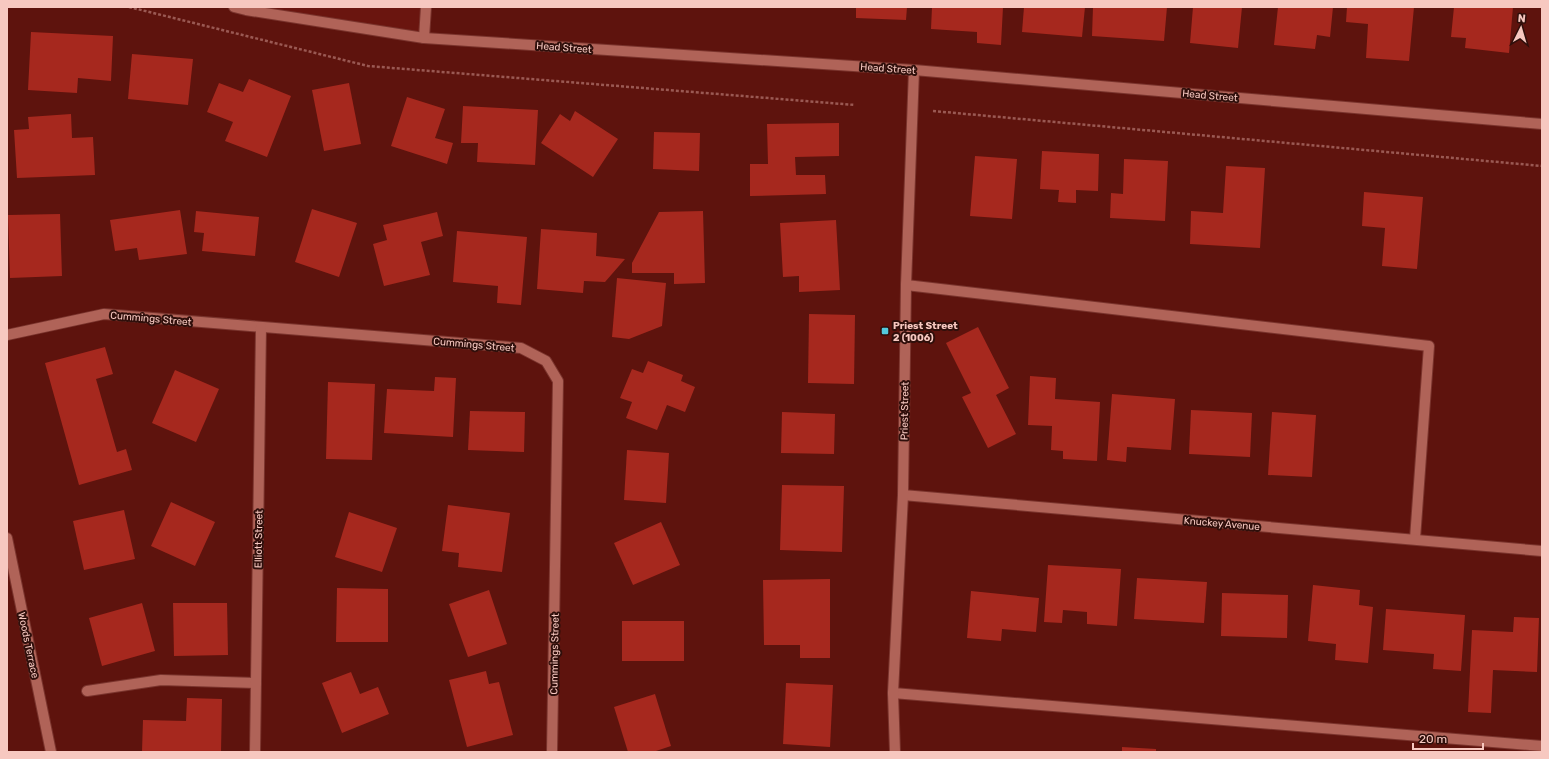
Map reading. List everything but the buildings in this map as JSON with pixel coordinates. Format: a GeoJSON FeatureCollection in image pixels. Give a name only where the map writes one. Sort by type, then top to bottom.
{"type":"FeatureCollection","features":[{"type":"Feature","properties":{"kind":"street","name":"Head Street"},"geometry":{"type":"LineString","coordinates":[[234,7],[424,38],[914,70],[1542,124]]}},
{"type":"Feature","properties":{"kind":"street"},"geometry":{"type":"LineString","coordinates":[[424,38],[426,7]]}},
{"type":"Feature","properties":{"kind":"street","name":"Priest Street"},"geometry":{"type":"LineString","coordinates":[[895,752],[893,693],[903,496],[906,285],[914,70]]}},
{"type":"Feature","properties":{"kind":"street"},"geometry":{"type":"LineString","coordinates":[[906,285],[1429,346],[1415,539]]}},
{"type":"Feature","properties":{"kind":"street","name":"Cummings Street"},"geometry":{"type":"LineString","coordinates":[[7,334],[104,314],[521,348],[546,361],[558,381],[552,752]]}},
{"type":"Feature","properties":{"kind":"street","name":"Elliott Street"},"geometry":{"type":"LineString","coordinates":[[255,752],[261,327]]}},
{"type":"Feature","properties":{"kind":"street","name":"Knuckey Avenue"},"geometry":{"type":"LineString","coordinates":[[903,496],[1542,551]]}},
{"type":"Feature","properties":{"kind":"street","name":"Woods Terrace"},"geometry":{"type":"LineString","coordinates":[[7,538],[51,752]]}},
{"type":"Feature","properties":{"kind":"street"},"geometry":{"type":"LineString","coordinates":[[87,691],[161,680],[256,683]]}},
{"type":"Feature","properties":{"kind":"street"},"geometry":{"type":"LineString","coordinates":[[893,693],[1542,746]]}},
{"type":"Feature","properties":{"kind":"path"},"geometry":{"type":"LineString","coordinates":[[128,7],[368,66],[855,105]]}},
{"type":"Feature","properties":{"kind":"path"},"geometry":{"type":"LineString","coordinates":[[933,111],[1542,166]]}},
{"type":"Feature","properties":{"kind":"shaded area"},"geometry":{"type":"Polygon","coordinates":[[[234,7],[426,7],[424,38],[234,7]]]}},
{"type":"Feature","properties":{"kind":"place","name":"Priest Street 2 (1006)"},"geometry":{"type":"Point","coordinates":[885,331]}}]}
